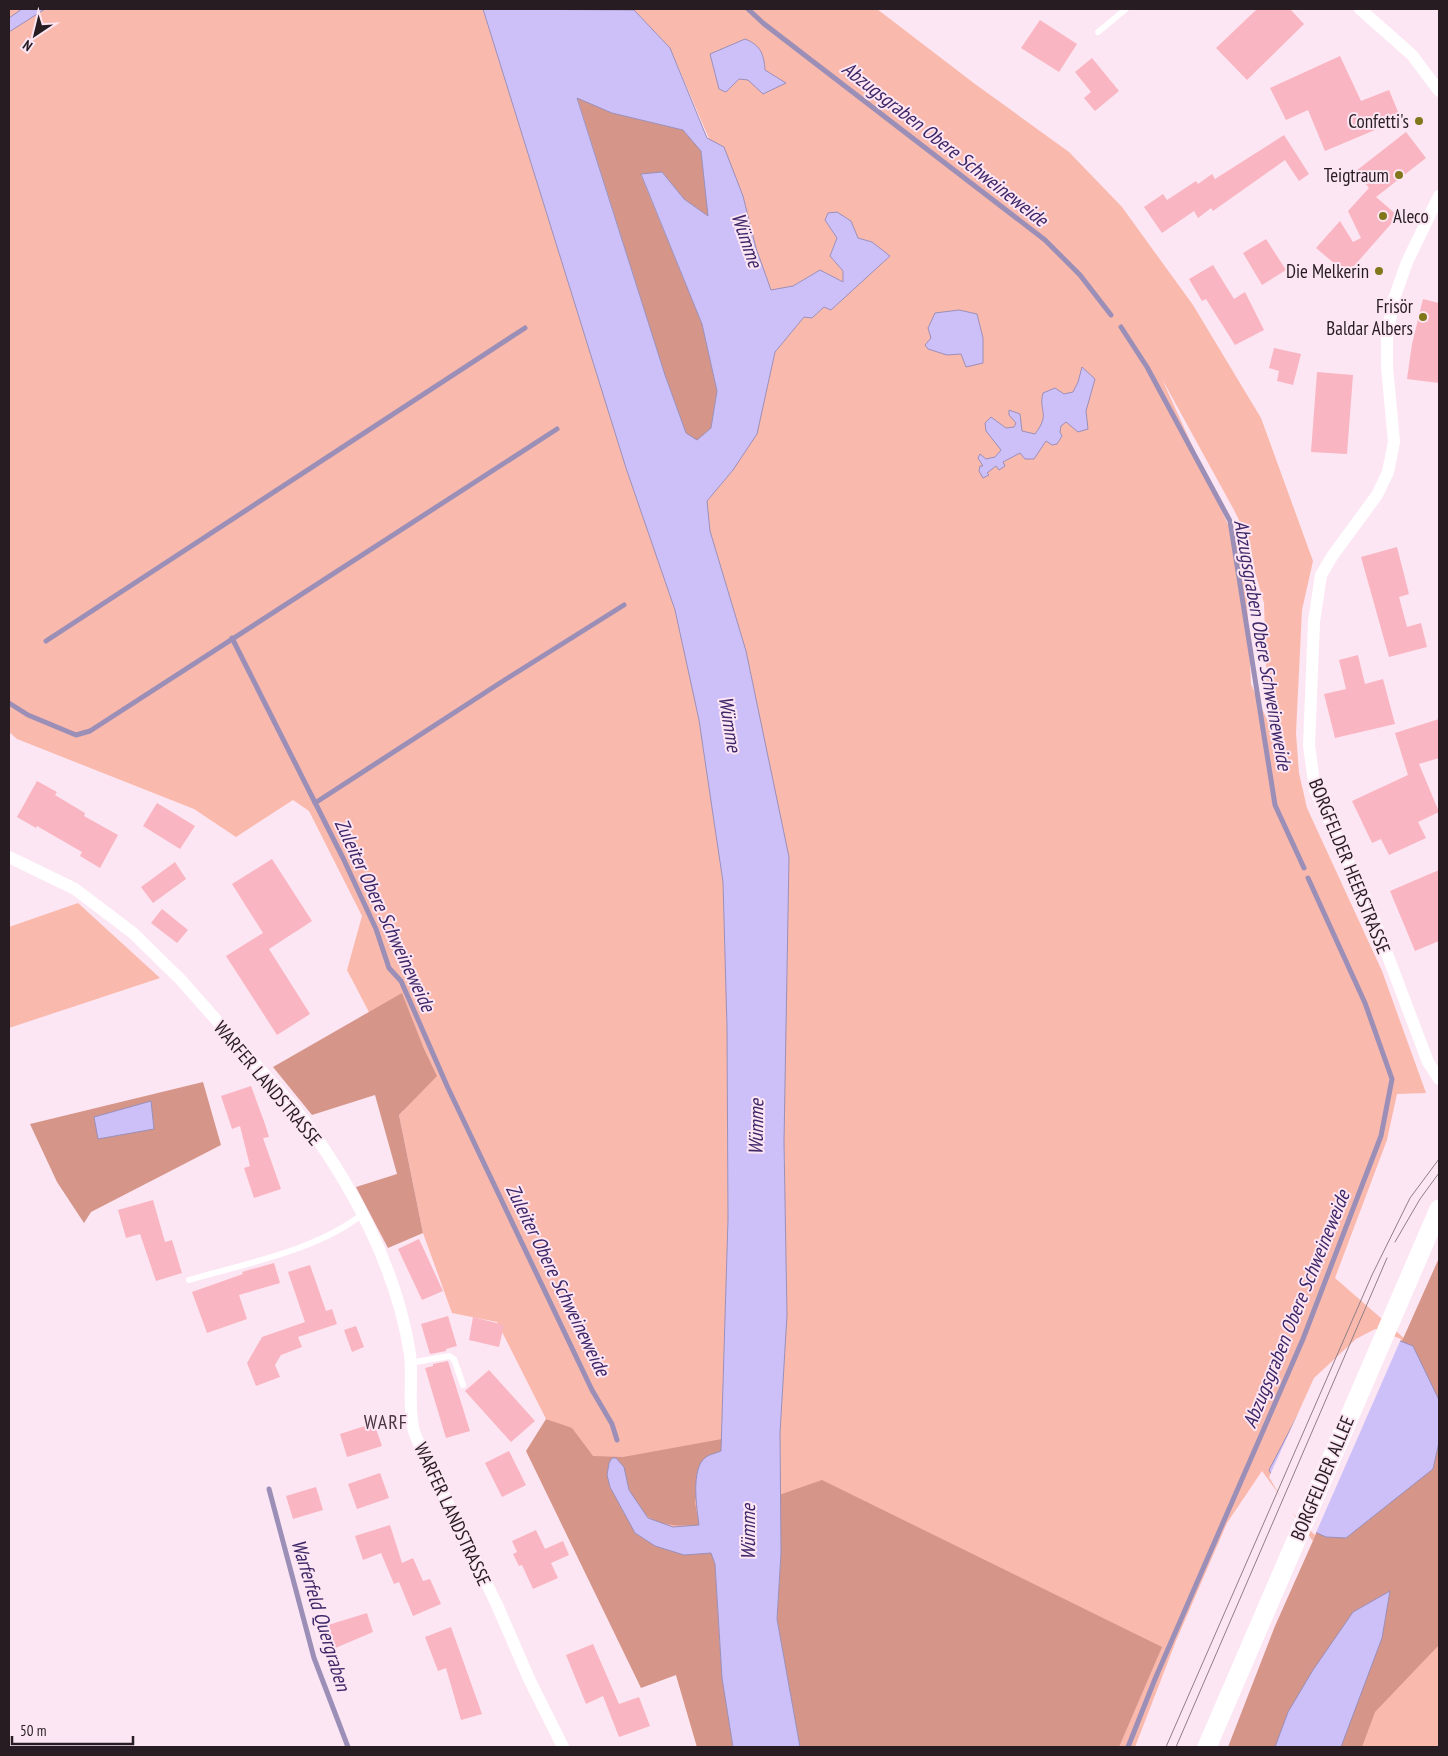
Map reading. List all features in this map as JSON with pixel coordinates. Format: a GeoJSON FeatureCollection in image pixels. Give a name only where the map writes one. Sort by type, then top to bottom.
{"type":"FeatureCollection","features":[{"type":"Feature","properties":{"kind":"main road","name":"BORGFELDER ALLEE"},"geometry":{"type":"LineString","coordinates":[[1207,1747],[1394,1312],[1432,1239],[1439,1209]]}},
{"type":"Feature","properties":{"kind":"street"},"geometry":{"type":"LineString","coordinates":[[1360,9],[1412,55],[1439,91]]}},
{"type":"Feature","properties":{"kind":"street","name":"BORGFELDER HEERSTRASSE"},"geometry":{"type":"LineString","coordinates":[[1439,196],[1407,262],[1393,302],[1387,338],[1387,367],[1394,442],[1388,472],[1377,495],[1333,555],[1321,575],[1314,622],[1309,744],[1315,790],[1370,909],[1428,1062],[1439,1079]]}},
{"type":"Feature","properties":{"kind":"street","name":"WARFER LANDSTRASSE"},"geometry":{"type":"LineString","coordinates":[[9,857],[75,889],[133,933],[181,980],[311,1129],[364,1214],[396,1295],[410,1364],[413,1427],[428,1467],[563,1747]]}},
{"type":"Feature","properties":{"kind":"lane"},"geometry":{"type":"LineString","coordinates":[[1098,32],[1126,9]]}},
{"type":"Feature","properties":{"kind":"lane"},"geometry":{"type":"LineString","coordinates":[[189,1280],[296,1248],[345,1228],[364,1214]]}},
{"type":"Feature","properties":{"kind":"lane"},"geometry":{"type":"LineString","coordinates":[[410,1364],[449,1356],[454,1359],[463,1385]]}},
{"type":"Feature","properties":{"kind":"shaded area"},"geometry":{"type":"Polygon","coordinates":[[[9,9],[483,9],[626,468],[675,610],[699,720],[723,882],[727,1027],[728,1219],[721,1451],[711,1553],[722,1678],[733,1747],[697,1747],[676,1675],[556,1423],[546,1419],[497,1322],[452,1313],[423,1233],[399,1115],[404,1110],[395,1062],[347,970],[362,916],[309,811],[293,800],[236,837],[194,809],[17,739],[9,732],[9,9]]]}},
{"type":"Feature","properties":{"kind":"shaded area"},"geometry":{"type":"Polygon","coordinates":[[[630,9],[877,9],[975,84],[1069,152],[1122,207],[1193,305],[1261,418],[1313,561],[1302,610],[1296,733],[1299,773],[1307,808],[1382,971],[1426,1093],[1397,1094],[1387,1140],[1335,1278],[1413,1346],[1439,1397],[1439,1747],[1261,1747],[1323,1555],[1262,1471],[1227,1523],[1176,1641],[1135,1747],[800,1747],[781,1553],[780,1433],[787,1315],[784,1142],[760,719],[746,651],[710,531],[707,501],[733,470],[770,374],[775,352],[804,317],[812,318],[824,307],[831,310],[872,242],[858,238],[825,220],[837,238],[830,256],[844,271],[843,282],[820,270],[793,286],[771,290],[756,248],[670,48],[634,10],[630,9]],[[1162,379],[1245,562],[1251,684],[1268,722],[1264,603],[1255,572],[1250,543],[1234,510],[1162,379]]]}},
{"type":"Feature","properties":{"kind":"shaded area"},"geometry":{"type":"Polygon","coordinates":[[[577,97],[612,113],[683,130],[701,151],[709,217],[684,199],[662,172],[641,175],[702,324],[717,391],[711,428],[697,441],[686,433],[665,375],[577,97]]]}},
{"type":"Feature","properties":{"kind":"shaded area"},"geometry":{"type":"Polygon","coordinates":[[[78,903],[160,978],[9,1028],[9,927],[78,903]]]}},
{"type":"Feature","properties":{"kind":"shaded area"},"geometry":{"type":"Polygon","coordinates":[[[402,993],[437,1076],[399,1115],[423,1233],[388,1248],[356,1187],[397,1174],[375,1095],[312,1115],[273,1067],[402,993]]]}},
{"type":"Feature","properties":{"kind":"shaded area"},"geometry":{"type":"Polygon","coordinates":[[[203,1082],[221,1145],[91,1212],[84,1223],[57,1182],[30,1124],[203,1082]]]}},
{"type":"Feature","properties":{"kind":"shaded area"},"geometry":{"type":"Polygon","coordinates":[[[1439,1258],[1439,1645],[1375,1712],[1362,1747],[1228,1747],[1275,1626],[1439,1258]]]}},
{"type":"Feature","properties":{"kind":"shaded area"},"geometry":{"type":"Polygon","coordinates":[[[546,1419],[572,1428],[593,1456],[623,1457],[722,1439],[721,1451],[705,1458],[695,1502],[699,1525],[671,1525],[650,1518],[636,1503],[625,1476],[610,1487],[635,1533],[684,1555],[711,1553],[715,1564],[722,1678],[733,1747],[697,1747],[676,1675],[641,1688],[526,1451],[546,1419]]]}},
{"type":"Feature","properties":{"kind":"shaded area"},"geometry":{"type":"Polygon","coordinates":[[[822,1480],[1162,1647],[1119,1747],[800,1747],[777,1619],[781,1553],[779,1495],[822,1480]]]}},
{"type":"Feature","properties":{"kind":"water"},"geometry":{"type":"Polygon","coordinates":[[[22,9],[45,9],[9,32],[9,18],[22,9]]]}},
{"type":"Feature","properties":{"kind":"water","name":"Wümme"},"geometry":{"type":"Polygon","coordinates":[[[483,9],[634,10],[670,48],[707,138],[724,147],[743,196],[756,248],[771,290],[793,286],[820,270],[843,282],[843,271],[830,256],[837,238],[825,220],[828,213],[837,212],[851,221],[858,238],[872,242],[890,256],[831,310],[824,307],[812,318],[804,317],[775,352],[757,434],[733,470],[707,501],[710,531],[746,651],[789,857],[784,1142],[787,1315],[780,1433],[781,1553],[777,1619],[800,1747],[733,1747],[722,1678],[715,1564],[711,1553],[684,1555],[655,1546],[635,1533],[610,1487],[607,1475],[609,1463],[612,1458],[616,1458],[624,1467],[629,1490],[648,1518],[673,1527],[699,1525],[696,1489],[698,1470],[701,1462],[706,1457],[721,1451],[728,1219],[727,1027],[723,882],[699,720],[675,610],[626,468],[483,9]],[[577,98],[665,375],[686,433],[697,440],[711,428],[717,391],[702,324],[641,174],[662,172],[684,199],[708,216],[701,151],[683,130],[612,113],[577,98]]]}},
{"type":"Feature","properties":{"kind":"water"},"geometry":{"type":"Polygon","coordinates":[[[745,39],[755,44],[761,51],[765,70],[786,83],[763,94],[748,80],[739,79],[726,92],[719,89],[710,54],[745,39]]]}},
{"type":"Feature","properties":{"kind":"water"},"geometry":{"type":"Polygon","coordinates":[[[959,310],[977,314],[983,338],[983,363],[966,367],[961,354],[947,355],[928,349],[925,345],[931,338],[928,328],[935,313],[959,310]]]}},
{"type":"Feature","properties":{"kind":"water"},"geometry":{"type":"Polygon","coordinates":[[[1082,367],[1095,379],[1086,411],[1088,429],[1078,432],[1066,422],[1061,426],[1060,432],[1062,436],[1057,444],[1052,445],[1046,441],[1034,459],[1025,459],[1020,453],[1003,462],[1005,466],[999,470],[996,466],[987,473],[989,475],[983,478],[979,471],[980,466],[983,466],[978,458],[980,454],[986,459],[995,457],[1001,450],[986,431],[985,423],[991,417],[1006,428],[1014,427],[1016,423],[1009,415],[1009,410],[1020,414],[1022,431],[1035,434],[1040,427],[1043,417],[1043,393],[1055,388],[1064,394],[1073,392],[1082,367]]]}},
{"type":"Feature","properties":{"kind":"water"},"geometry":{"type":"Polygon","coordinates":[[[151,1101],[154,1129],[98,1139],[94,1117],[151,1101]]]}},
{"type":"Feature","properties":{"kind":"water"},"geometry":{"type":"Polygon","coordinates":[[[1375,1331],[1413,1346],[1439,1400],[1439,1442],[1433,1469],[1346,1538],[1326,1537],[1317,1533],[1289,1506],[1269,1470],[1316,1380],[1375,1331]]]}},
{"type":"Feature","properties":{"kind":"water"},"geometry":{"type":"Polygon","coordinates":[[[1390,1591],[1382,1638],[1341,1747],[1275,1747],[1288,1712],[1313,1670],[1353,1612],[1390,1591]]]}},
{"type":"Feature","properties":{"kind":"pier"},"geometry":{"type":"Polygon","coordinates":[[[1375,1329],[1401,1339],[1315,1535],[1287,1508],[1269,1477],[1314,1378],[1356,1339],[1375,1329]]]}},
{"type":"Feature","properties":{"kind":"building"},"geometry":{"type":"Polygon","coordinates":[[[1257,9],[1290,9],[1304,24],[1247,80],[1216,48],[1257,9]]]}},
{"type":"Feature","properties":{"kind":"building"},"geometry":{"type":"Polygon","coordinates":[[[1040,20],[1077,44],[1059,72],[1021,48],[1040,20]]]}},
{"type":"Feature","properties":{"kind":"building"},"geometry":{"type":"Polygon","coordinates":[[[1340,56],[1361,101],[1389,90],[1401,119],[1325,151],[1308,110],[1286,120],[1270,88],[1340,56]]]}},
{"type":"Feature","properties":{"kind":"building"},"geometry":{"type":"Polygon","coordinates":[[[1092,58],[1119,91],[1095,111],[1084,98],[1091,92],[1075,72],[1092,58]]]}},
{"type":"Feature","properties":{"kind":"building"},"geometry":{"type":"Polygon","coordinates":[[[1406,132],[1426,158],[1376,197],[1398,216],[1347,274],[1316,248],[1340,221],[1353,242],[1361,238],[1348,211],[1369,188],[1356,171],[1406,132]]]}},
{"type":"Feature","properties":{"kind":"building"},"geometry":{"type":"Polygon","coordinates":[[[1284,135],[1309,174],[1299,181],[1285,160],[1213,211],[1211,208],[1198,218],[1194,211],[1162,233],[1144,207],[1163,194],[1167,200],[1196,181],[1198,184],[1212,174],[1215,179],[1284,135]]]}},
{"type":"Feature","properties":{"kind":"building"},"geometry":{"type":"Polygon","coordinates":[[[1266,239],[1286,270],[1262,285],[1243,253],[1266,239]]]}},
{"type":"Feature","properties":{"kind":"building"},"geometry":{"type":"Polygon","coordinates":[[[1213,265],[1234,299],[1245,292],[1264,330],[1235,345],[1206,299],[1202,301],[1189,279],[1213,265]]]}},
{"type":"Feature","properties":{"kind":"building"},"geometry":{"type":"Polygon","coordinates":[[[1423,299],[1439,303],[1439,383],[1407,379],[1412,344],[1423,299]]]}},
{"type":"Feature","properties":{"kind":"building"},"geometry":{"type":"Polygon","coordinates":[[[1274,348],[1301,354],[1293,385],[1277,381],[1279,371],[1269,368],[1274,348]]]}},
{"type":"Feature","properties":{"kind":"building"},"geometry":{"type":"Polygon","coordinates":[[[1317,372],[1353,375],[1347,454],[1311,452],[1317,372]]]}},
{"type":"Feature","properties":{"kind":"building"},"geometry":{"type":"Polygon","coordinates":[[[1397,547],[1409,594],[1399,597],[1407,627],[1421,623],[1427,647],[1389,657],[1361,557],[1397,547]]]}},
{"type":"Feature","properties":{"kind":"building"},"geometry":{"type":"Polygon","coordinates":[[[1358,655],[1365,684],[1383,679],[1395,724],[1335,738],[1324,694],[1346,689],[1339,660],[1358,655]]]}},
{"type":"Feature","properties":{"kind":"building"},"geometry":{"type":"Polygon","coordinates":[[[1439,719],[1439,758],[1419,764],[1439,812],[1418,822],[1426,838],[1389,855],[1381,839],[1372,843],[1352,801],[1408,775],[1395,733],[1439,719]]]}},
{"type":"Feature","properties":{"kind":"building"},"geometry":{"type":"Polygon","coordinates":[[[37,781],[57,792],[55,795],[85,813],[84,816],[118,835],[100,868],[80,856],[82,852],[37,826],[36,828],[17,817],[37,781]]]}},
{"type":"Feature","properties":{"kind":"building"},"geometry":{"type":"Polygon","coordinates":[[[157,803],[195,826],[180,849],[143,826],[157,803]]]}},
{"type":"Feature","properties":{"kind":"building"},"geometry":{"type":"Polygon","coordinates":[[[272,859],[312,921],[269,949],[310,1014],[277,1035],[226,956],[263,933],[232,884],[272,859]]]}},
{"type":"Feature","properties":{"kind":"building"},"geometry":{"type":"Polygon","coordinates":[[[175,862],[186,879],[153,903],[141,887],[175,862]]]}},
{"type":"Feature","properties":{"kind":"building"},"geometry":{"type":"Polygon","coordinates":[[[1439,870],[1439,941],[1415,951],[1390,891],[1439,870]]]}},
{"type":"Feature","properties":{"kind":"building"},"geometry":{"type":"Polygon","coordinates":[[[162,909],[188,930],[177,943],[151,923],[162,909]]]}},
{"type":"Feature","properties":{"kind":"building"},"geometry":{"type":"Polygon","coordinates":[[[251,1086],[269,1137],[263,1138],[281,1189],[254,1198],[244,1168],[250,1166],[240,1126],[232,1129],[221,1096],[251,1086]]]}},
{"type":"Feature","properties":{"kind":"building"},"geometry":{"type":"Polygon","coordinates":[[[153,1200],[165,1242],[172,1240],[182,1273],[156,1281],[140,1234],[126,1238],[118,1210],[153,1200]]]}},
{"type":"Feature","properties":{"kind":"building"},"geometry":{"type":"Polygon","coordinates":[[[419,1239],[443,1291],[422,1300],[398,1249],[419,1239]]]}},
{"type":"Feature","properties":{"kind":"building"},"geometry":{"type":"Polygon","coordinates":[[[274,1263],[280,1283],[239,1295],[247,1319],[207,1333],[192,1292],[243,1274],[242,1272],[274,1263]]]}},
{"type":"Feature","properties":{"kind":"building"},"geometry":{"type":"Polygon","coordinates":[[[310,1265],[326,1311],[332,1309],[337,1324],[298,1337],[302,1347],[281,1355],[275,1365],[280,1377],[256,1386],[247,1363],[262,1337],[305,1322],[288,1272],[310,1265]]]}},
{"type":"Feature","properties":{"kind":"building"},"geometry":{"type":"Polygon","coordinates":[[[448,1316],[457,1346],[446,1349],[446,1351],[430,1354],[421,1324],[448,1316]]]}},
{"type":"Feature","properties":{"kind":"building"},"geometry":{"type":"Polygon","coordinates":[[[473,1317],[504,1325],[499,1347],[469,1340],[473,1317]]]}},
{"type":"Feature","properties":{"kind":"building"},"geometry":{"type":"Polygon","coordinates":[[[356,1326],[364,1347],[352,1352],[344,1330],[356,1326]]]}},
{"type":"Feature","properties":{"kind":"building"},"geometry":{"type":"Polygon","coordinates":[[[448,1361],[470,1431],[446,1438],[425,1368],[448,1361]]]}},
{"type":"Feature","properties":{"kind":"building"},"geometry":{"type":"Polygon","coordinates":[[[489,1370],[535,1421],[511,1442],[465,1391],[489,1370]]]}},
{"type":"Feature","properties":{"kind":"building"},"geometry":{"type":"Polygon","coordinates":[[[374,1423],[382,1446],[347,1457],[340,1434],[374,1423]]]}},
{"type":"Feature","properties":{"kind":"building"},"geometry":{"type":"Polygon","coordinates":[[[509,1451],[526,1485],[502,1497],[485,1463],[509,1451]]]}},
{"type":"Feature","properties":{"kind":"building"},"geometry":{"type":"Polygon","coordinates":[[[380,1473],[389,1498],[357,1509],[348,1484],[380,1473]]]}},
{"type":"Feature","properties":{"kind":"building"},"geometry":{"type":"Polygon","coordinates":[[[316,1487],[323,1510],[293,1519],[286,1496],[316,1487]]]}},
{"type":"Feature","properties":{"kind":"building"},"geometry":{"type":"Polygon","coordinates":[[[390,1525],[402,1563],[413,1558],[423,1581],[430,1579],[441,1604],[413,1616],[399,1582],[394,1584],[381,1553],[363,1560],[355,1536],[390,1525]]]}},
{"type":"Feature","properties":{"kind":"building"},"geometry":{"type":"Polygon","coordinates":[[[536,1530],[545,1549],[563,1541],[569,1555],[551,1563],[558,1578],[533,1589],[522,1565],[519,1566],[513,1554],[517,1552],[512,1541],[536,1530]]]}},
{"type":"Feature","properties":{"kind":"building"},"geometry":{"type":"Polygon","coordinates":[[[367,1613],[373,1632],[333,1649],[325,1626],[367,1613]]]}},
{"type":"Feature","properties":{"kind":"building"},"geometry":{"type":"Polygon","coordinates":[[[451,1627],[482,1714],[461,1720],[446,1668],[438,1671],[425,1637],[451,1627]]]}},
{"type":"Feature","properties":{"kind":"building"},"geometry":{"type":"Polygon","coordinates":[[[593,1644],[619,1704],[639,1697],[650,1726],[619,1737],[603,1696],[586,1704],[566,1655],[593,1644]]]}},
{"type":"Feature","properties":{"kind":"waterway","name":"Abzugsgraben Obere Schweineweide"},"geometry":{"type":"LineString","coordinates":[[748,9],[763,23],[1045,240],[1080,275],[1111,315]]}},
{"type":"Feature","properties":{"kind":"waterway","name":"Abzugsgraben Obere Schweineweide"},"geometry":{"type":"LineString","coordinates":[[1121,327],[1147,367],[1230,521],[1275,805],[1304,868]]}},
{"type":"Feature","properties":{"kind":"waterway"},"geometry":{"type":"LineString","coordinates":[[46,641],[525,328]]}},
{"type":"Feature","properties":{"kind":"waterway"},"geometry":{"type":"LineString","coordinates":[[9,703],[28,715],[76,735],[90,731],[557,429]]}},
{"type":"Feature","properties":{"kind":"waterway"},"geometry":{"type":"LineString","coordinates":[[315,803],[624,605]]}},
{"type":"Feature","properties":{"kind":"waterway","name":"Zuleiter Obere Schweineweide"},"geometry":{"type":"LineString","coordinates":[[232,638],[343,858],[376,929],[389,968],[401,981],[448,1088],[592,1390],[612,1424],[617,1440]]}},
{"type":"Feature","properties":{"kind":"waterway","name":"Abzugsgraben Obere Schweineweide"},"geometry":{"type":"LineString","coordinates":[[1128,1747],[1155,1679],[1303,1339],[1381,1136],[1392,1079],[1365,1003],[1308,878]]}},
{"type":"Feature","properties":{"kind":"waterway","name":"Warferfeld Quergraben"},"geometry":{"type":"LineString","coordinates":[[269,1489],[314,1658],[348,1747]]}},
{"type":"Feature","properties":{"kind":"tram line"},"geometry":{"type":"LineString","coordinates":[[1166,1747],[1372,1275],[1410,1198],[1439,1159]]}},
{"type":"Feature","properties":{"kind":"tram line"},"geometry":{"type":"LineString","coordinates":[[1395,1242],[1420,1199],[1439,1173]]}},
{"type":"Feature","properties":{"kind":"tram line"},"geometry":{"type":"LineString","coordinates":[[1176,1747],[1387,1258]]}},
{"type":"Feature","properties":{"kind":"place","name":"Confetti's"},"geometry":{"type":"Point","coordinates":[1419,121]}},
{"type":"Feature","properties":{"kind":"place","name":"Teigtraum"},"geometry":{"type":"Point","coordinates":[1399,175]}},
{"type":"Feature","properties":{"kind":"place","name":"Aleco"},"geometry":{"type":"Point","coordinates":[1383,216]}},
{"type":"Feature","properties":{"kind":"place","name":"Die Melkerin"},"geometry":{"type":"Point","coordinates":[1379,271]}},
{"type":"Feature","properties":{"kind":"place","name":"Frisör Baldar Albers"},"geometry":{"type":"Point","coordinates":[1423,317]}},
{"type":"Feature","properties":{"kind":"district","name":"WARF"},"geometry":{"type":"Point","coordinates":[386,1422]}}]}
